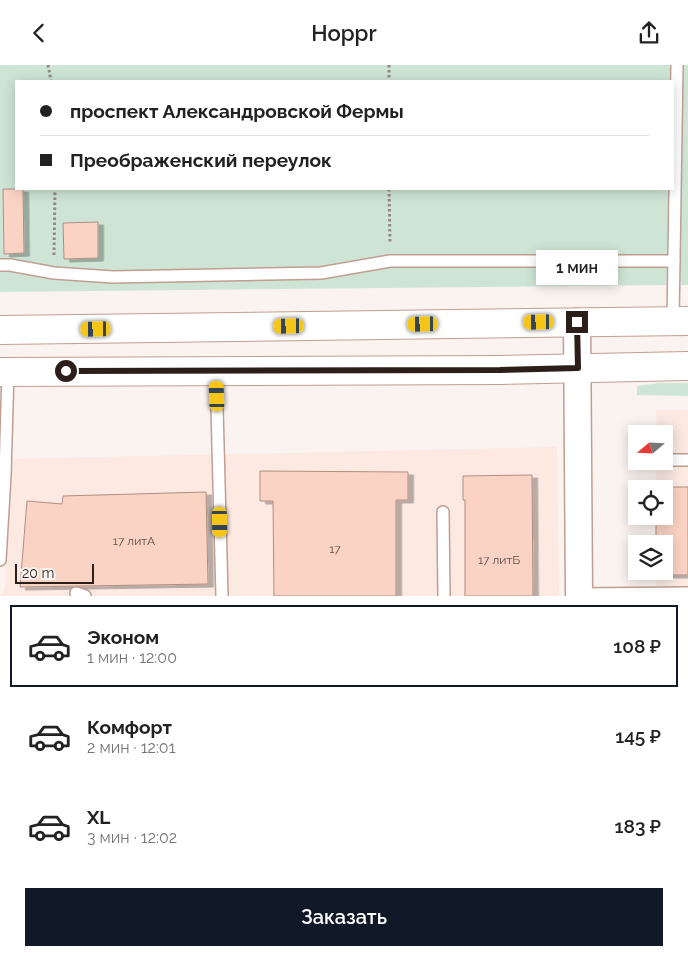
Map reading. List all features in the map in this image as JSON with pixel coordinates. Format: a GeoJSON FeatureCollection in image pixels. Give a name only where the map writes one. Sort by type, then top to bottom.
{"type":"FeatureCollection","features":[{"type":"Feature","properties":{"kind":"main road"},"geometry":{"type":"LineString","coordinates":[[0,330],[680,321]]}},
{"type":"Feature","properties":{"kind":"main road"},"geometry":{"type":"LineString","coordinates":[[4,371],[500,370],[688,366]]}},
{"type":"Feature","properties":{"kind":"street"},"geometry":{"type":"LineString","coordinates":[[577,322],[579,595]]}},
{"type":"Feature","properties":{"kind":"lane"},"geometry":{"type":"LineString","coordinates":[[677,65],[674,281],[680,321]]}},
{"type":"Feature","properties":{"kind":"lane"},"geometry":{"type":"LineString","coordinates":[[0,265],[54,273],[113,277],[321,273],[390,261],[674,261]]}},
{"type":"Feature","properties":{"kind":"lane"},"geometry":{"type":"LineString","coordinates":[[216,370],[222,596]]}},
{"type":"Feature","properties":{"kind":"lane"},"geometry":{"type":"LineString","coordinates":[[0,560],[4,371]]}},
{"type":"Feature","properties":{"kind":"lane"},"geometry":{"type":"LineString","coordinates":[[673,460],[688,460]]}},
{"type":"Feature","properties":{"kind":"lane"},"geometry":{"type":"LineString","coordinates":[[443,512],[444,596]]}},
{"type":"Feature","properties":{"kind":"lane"},"geometry":{"type":"LineString","coordinates":[[579,595],[688,593]]}},
{"type":"Feature","properties":{"kind":"path"},"geometry":{"type":"LineString","coordinates":[[48,65],[51,80]]}},
{"type":"Feature","properties":{"kind":"path"},"geometry":{"type":"LineString","coordinates":[[388,65],[389,80]]}},
{"type":"Feature","properties":{"kind":"path"},"geometry":{"type":"LineString","coordinates":[[54,273],[56,190]]}},
{"type":"Feature","properties":{"kind":"path"},"geometry":{"type":"LineString","coordinates":[[389,190],[390,261]]}},
{"type":"Feature","properties":{"kind":"shaded area"},"geometry":{"type":"Polygon","coordinates":[[[656,410],[688,410],[688,596],[656,596],[656,580],[673,580],[673,535],[664,535],[664,525],[673,525],[673,480],[656,480],[656,470],[673,470],[673,425],[657,425],[656,410]]]}},
{"type":"Feature","properties":{"kind":"shaded area"},"geometry":{"type":"Polygon","coordinates":[[[557,447],[559,596],[0,596],[5,589],[11,459],[557,447]]]}},
{"type":"Feature","properties":{"kind":"green space"},"geometry":{"type":"Polygon","coordinates":[[[0,65],[688,65],[688,285],[681,285],[681,281],[667,281],[666,285],[0,292],[0,65]]]}},
{"type":"Feature","properties":{"kind":"green space"},"geometry":{"type":"Polygon","coordinates":[[[659,383],[688,383],[688,396],[637,395],[637,386],[659,383]]]}},
{"type":"Feature","properties":{"kind":"building"},"geometry":{"type":"Polygon","coordinates":[[[3,189],[23,190],[24,253],[4,254],[3,189]]]}},
{"type":"Feature","properties":{"kind":"building"},"geometry":{"type":"Polygon","coordinates":[[[98,222],[98,258],[64,259],[63,223],[98,222]]]}},
{"type":"Feature","properties":{"kind":"building"},"geometry":{"type":"Polygon","coordinates":[[[260,471],[408,472],[408,500],[396,500],[396,596],[274,596],[273,501],[260,501],[260,471]]]}},
{"type":"Feature","properties":{"kind":"building"},"geometry":{"type":"Polygon","coordinates":[[[532,475],[533,596],[465,596],[465,500],[463,500],[463,476],[532,475]]]}},
{"type":"Feature","properties":{"kind":"building"},"geometry":{"type":"Polygon","coordinates":[[[673,487],[688,487],[688,575],[673,575],[673,535],[656,535],[656,525],[673,525],[673,487]]]}},
{"type":"Feature","properties":{"kind":"building"},"geometry":{"type":"Polygon","coordinates":[[[206,492],[208,584],[20,587],[27,501],[62,504],[63,496],[206,492]]]}},
{"type":"Feature","properties":{"kind":"route"},"geometry":{"type":"LineString","coordinates":[[66,371],[500,370],[578,368],[577,322]]}}]}
